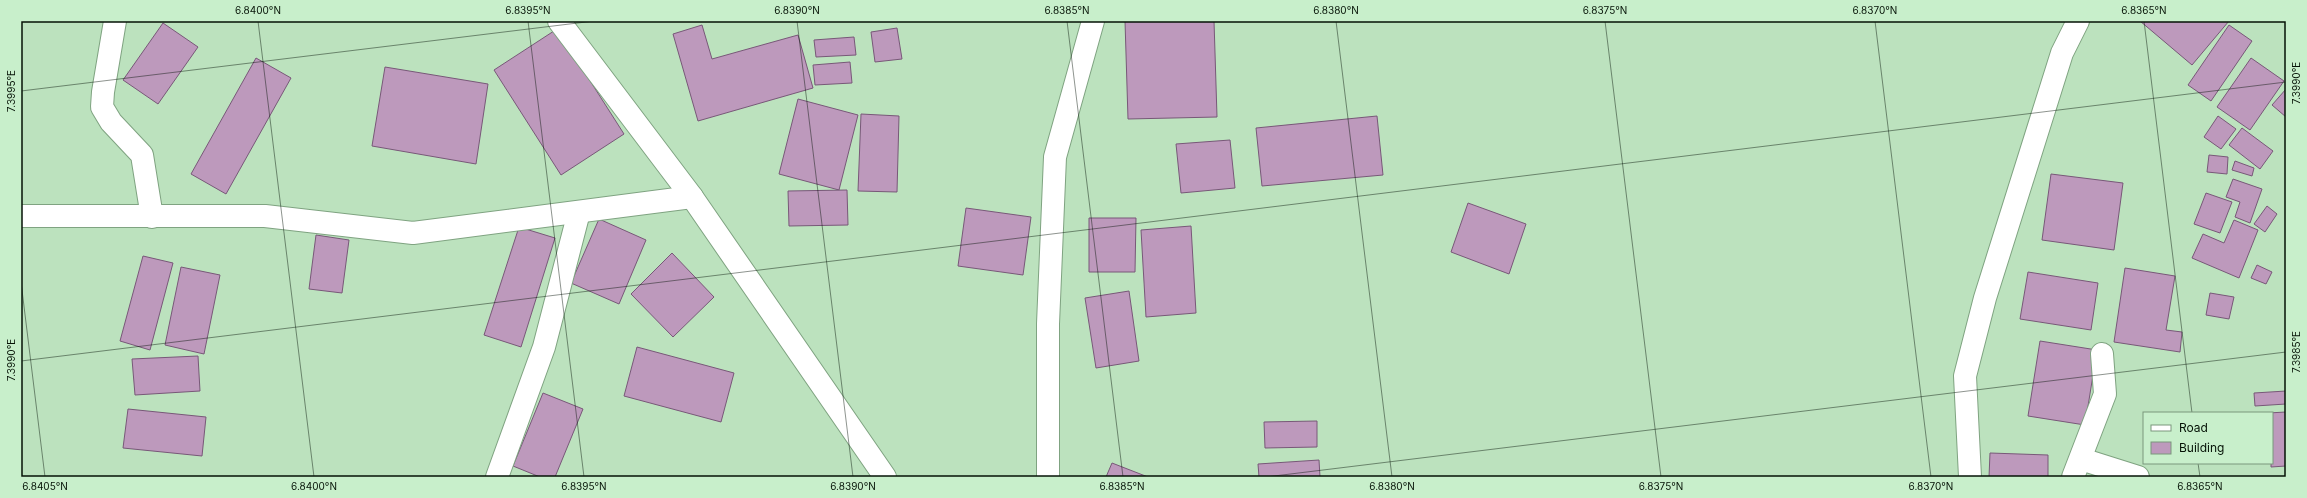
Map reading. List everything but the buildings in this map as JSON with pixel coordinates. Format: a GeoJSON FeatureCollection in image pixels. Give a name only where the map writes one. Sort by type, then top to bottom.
{"type":"FeatureCollection","features":[{"type":"Feature","properties":{"kind":"street"},"geometry":{"type":"LineString","coordinates":[[115,21],[103,92],[102,107],[111,122],[142,154],[152,217]]}},
{"type":"Feature","properties":{"kind":"street"},"geometry":{"type":"LineString","coordinates":[[559,21],[692,197],[885,477]]}},
{"type":"Feature","properties":{"kind":"street"},"geometry":{"type":"LineString","coordinates":[[1048,477],[1048,324],[1055,157],[1093,21]]}},
{"type":"Feature","properties":{"kind":"street"},"geometry":{"type":"LineString","coordinates":[[1970,477],[1965,376],[1985,298],[2062,53],[2078,21]]}},
{"type":"Feature","properties":{"kind":"street"},"geometry":{"type":"LineString","coordinates":[[21,216],[265,216],[413,233],[692,197]]}},
{"type":"Feature","properties":{"kind":"street"},"geometry":{"type":"LineString","coordinates":[[497,477],[544,347],[579,212]]}},
{"type":"Feature","properties":{"kind":"street"},"geometry":{"type":"LineString","coordinates":[[2102,354],[2105,394],[2077,468],[2138,477]]}}]}
